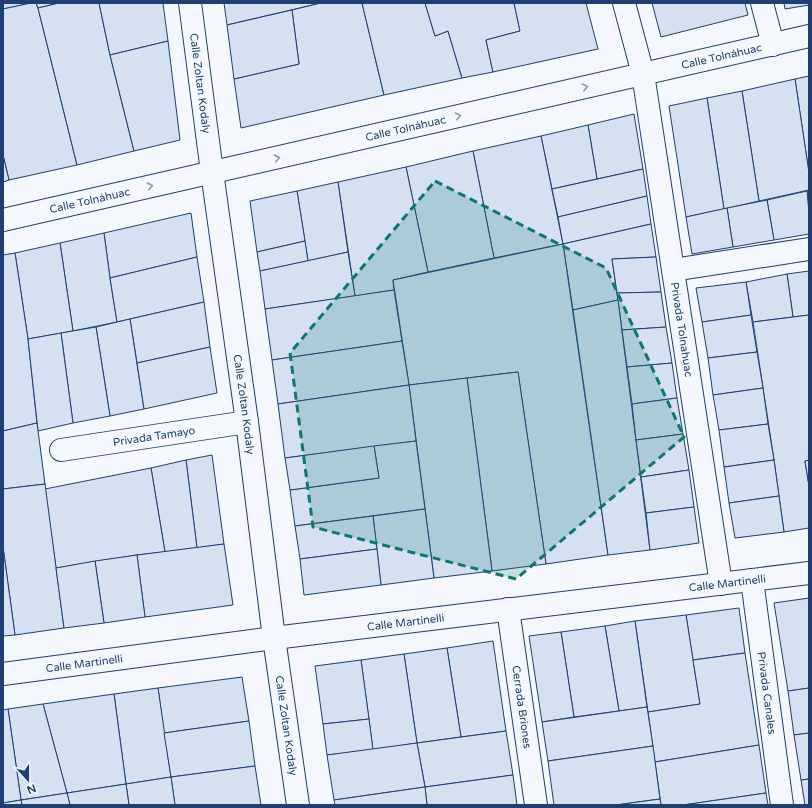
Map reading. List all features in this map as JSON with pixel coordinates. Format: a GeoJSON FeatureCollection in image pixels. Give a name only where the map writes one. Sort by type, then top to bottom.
{"type":"FeatureCollection","features":[{"type":"Feature","properties":{"kind":"street","name":"Calle Zoltan Kodaly"},"geometry":{"type":"LineString","coordinates":[[190,3],[247,422],[274,638],[298,805]]}},
{"type":"Feature","properties":{"kind":"street","name":"Privada Tolnahuac"},"geometry":{"type":"LineString","coordinates":[[624,3],[643,74],[721,584]]}},
{"type":"Feature","properties":{"kind":"street"},"geometry":{"type":"LineString","coordinates":[[762,3],[773,45]]}},
{"type":"Feature","properties":{"kind":"street","name":"Calle Tolnáhuac"},"geometry":{"type":"LineString","coordinates":[[3,220],[809,36]]}},
{"type":"Feature","properties":{"kind":"street"},"geometry":{"type":"LineString","coordinates":[[674,270],[809,249]]}},
{"type":"Feature","properties":{"kind":"street","name":"Privada Tamayo"},"geometry":{"type":"LineString","coordinates":[[62,450],[247,422]]}},
{"type":"Feature","properties":{"kind":"street","name":"Calle Martinelli"},"geometry":{"type":"LineString","coordinates":[[3,674],[274,638],[809,574]]}},
{"type":"Feature","properties":{"kind":"street","name":"Privada Canales"},"geometry":{"type":"LineString","coordinates":[[752,580],[782,805]]}},
{"type":"Feature","properties":{"kind":"street","name":"Cerrada Briones"},"geometry":{"type":"LineString","coordinates":[[508,609],[536,805]]}},
{"type":"Feature","properties":{"kind":"highlighted area"},"geometry":{"type":"Polygon","coordinates":[[[435,181],[606,268],[684,437],[516,579],[313,527],[290,353],[435,181]]]}},
{"type":"Feature","properties":{"kind":"building"},"geometry":{"type":"Polygon","coordinates":[[[3,3],[31,3],[3,9],[3,3]]]}},
{"type":"Feature","properties":{"kind":"building"},"geometry":{"type":"Polygon","coordinates":[[[36,3],[38,8],[77,165],[9,180],[3,155],[3,9],[36,3]]]}},
{"type":"Feature","properties":{"kind":"building"},"geometry":{"type":"Polygon","coordinates":[[[36,3],[59,3],[38,8],[36,3]]]}},
{"type":"Feature","properties":{"kind":"building"},"geometry":{"type":"Polygon","coordinates":[[[59,3],[99,3],[110,55],[134,151],[77,165],[38,8],[59,3]]]}},
{"type":"Feature","properties":{"kind":"building"},"geometry":{"type":"Polygon","coordinates":[[[99,3],[163,3],[168,41],[110,55],[99,3]]]}},
{"type":"Feature","properties":{"kind":"building"},"geometry":{"type":"Polygon","coordinates":[[[224,3],[321,3],[227,25],[224,3]]]}},
{"type":"Feature","properties":{"kind":"building"},"geometry":{"type":"Polygon","coordinates":[[[321,3],[362,3],[384,95],[241,128],[234,79],[299,64],[292,10],[321,3]]]}},
{"type":"Feature","properties":{"kind":"building"},"geometry":{"type":"Polygon","coordinates":[[[362,3],[425,3],[435,36],[448,31],[462,78],[384,95],[362,3]]]}},
{"type":"Feature","properties":{"kind":"building"},"geometry":{"type":"Polygon","coordinates":[[[425,3],[514,3],[520,31],[486,40],[493,72],[462,78],[448,31],[435,36],[425,3]]]}},
{"type":"Feature","properties":{"kind":"building"},"geometry":{"type":"Polygon","coordinates":[[[514,3],[586,3],[598,49],[493,72],[486,40],[520,31],[514,3]]]}},
{"type":"Feature","properties":{"kind":"building"},"geometry":{"type":"Polygon","coordinates":[[[652,3],[745,3],[748,15],[661,37],[652,3]]]}},
{"type":"Feature","properties":{"kind":"building"},"geometry":{"type":"Polygon","coordinates":[[[784,3],[809,3],[809,5],[785,9],[784,3]]]}},
{"type":"Feature","properties":{"kind":"building"},"geometry":{"type":"Polygon","coordinates":[[[292,10],[299,64],[234,79],[227,25],[292,10]]]}},
{"type":"Feature","properties":{"kind":"building"},"geometry":{"type":"Polygon","coordinates":[[[168,41],[180,140],[134,151],[110,55],[168,41]]]}},
{"type":"Feature","properties":{"kind":"building"},"geometry":{"type":"Polygon","coordinates":[[[809,76],[809,173],[795,79],[809,76]]]}},
{"type":"Feature","properties":{"kind":"building"},"geometry":{"type":"Polygon","coordinates":[[[795,79],[809,173],[809,190],[759,201],[742,91],[795,79]]]}},
{"type":"Feature","properties":{"kind":"building"},"geometry":{"type":"Polygon","coordinates":[[[742,91],[759,201],[724,209],[707,98],[742,91]]]}},
{"type":"Feature","properties":{"kind":"building"},"geometry":{"type":"Polygon","coordinates":[[[707,98],[724,209],[686,217],[669,106],[707,98]]]}},
{"type":"Feature","properties":{"kind":"building"},"geometry":{"type":"Polygon","coordinates":[[[634,114],[643,169],[597,179],[588,125],[634,114]]]}},
{"type":"Feature","properties":{"kind":"building"},"geometry":{"type":"Polygon","coordinates":[[[588,125],[597,179],[552,189],[541,136],[588,125]]]}},
{"type":"Feature","properties":{"kind":"building"},"geometry":{"type":"Polygon","coordinates":[[[541,136],[563,244],[494,258],[473,151],[541,136]]]}},
{"type":"Feature","properties":{"kind":"building"},"geometry":{"type":"Polygon","coordinates":[[[473,151],[494,258],[428,272],[406,167],[473,151]]]}},
{"type":"Feature","properties":{"kind":"building"},"geometry":{"type":"Polygon","coordinates":[[[3,155],[9,180],[3,182],[3,155]]]}},
{"type":"Feature","properties":{"kind":"building"},"geometry":{"type":"Polygon","coordinates":[[[406,167],[428,272],[393,280],[394,290],[355,296],[338,182],[406,167]]]}},
{"type":"Feature","properties":{"kind":"building"},"geometry":{"type":"Polygon","coordinates":[[[643,169],[647,196],[558,217],[552,189],[643,169]]]}},
{"type":"Feature","properties":{"kind":"building"},"geometry":{"type":"Polygon","coordinates":[[[338,182],[348,252],[308,261],[297,191],[338,182]]]}},
{"type":"Feature","properties":{"kind":"building"},"geometry":{"type":"Polygon","coordinates":[[[809,190],[809,213],[807,191],[809,190]]]}},
{"type":"Feature","properties":{"kind":"building"},"geometry":{"type":"Polygon","coordinates":[[[297,191],[305,241],[257,252],[250,201],[297,191]]]}},
{"type":"Feature","properties":{"kind":"building"},"geometry":{"type":"Polygon","coordinates":[[[807,191],[809,234],[774,240],[767,200],[807,191]]]}},
{"type":"Feature","properties":{"kind":"building"},"geometry":{"type":"Polygon","coordinates":[[[647,196],[651,224],[563,244],[558,217],[647,196]]]}},
{"type":"Feature","properties":{"kind":"building"},"geometry":{"type":"Polygon","coordinates":[[[767,200],[774,240],[733,247],[727,208],[767,200]]]}},
{"type":"Feature","properties":{"kind":"building"},"geometry":{"type":"Polygon","coordinates":[[[727,208],[733,247],[692,254],[686,217],[727,208]]]}},
{"type":"Feature","properties":{"kind":"building"},"geometry":{"type":"Polygon","coordinates":[[[191,213],[197,257],[110,278],[104,233],[191,213]]]}},
{"type":"Feature","properties":{"kind":"building"},"geometry":{"type":"Polygon","coordinates":[[[651,224],[656,257],[612,259],[618,300],[573,310],[563,244],[651,224]]]}},
{"type":"Feature","properties":{"kind":"building"},"geometry":{"type":"Polygon","coordinates":[[[104,233],[117,322],[73,331],[60,243],[104,233]]]}},
{"type":"Feature","properties":{"kind":"building"},"geometry":{"type":"Polygon","coordinates":[[[305,241],[308,261],[260,271],[257,252],[305,241]]]}},
{"type":"Feature","properties":{"kind":"building"},"geometry":{"type":"Polygon","coordinates":[[[60,243],[73,331],[28,339],[15,253],[60,243]]]}},
{"type":"Feature","properties":{"kind":"building"},"geometry":{"type":"Polygon","coordinates":[[[563,244],[608,555],[546,564],[518,372],[409,385],[393,280],[563,244]]]}},
{"type":"Feature","properties":{"kind":"building"},"geometry":{"type":"Polygon","coordinates":[[[348,252],[355,296],[265,309],[260,271],[348,252]]]}},
{"type":"Feature","properties":{"kind":"building"},"geometry":{"type":"Polygon","coordinates":[[[15,253],[28,339],[37,423],[3,431],[3,255],[15,253]]]}},
{"type":"Feature","properties":{"kind":"building"},"geometry":{"type":"Polygon","coordinates":[[[197,257],[204,302],[117,322],[110,278],[197,257]]]}},
{"type":"Feature","properties":{"kind":"building"},"geometry":{"type":"Polygon","coordinates":[[[656,257],[661,292],[617,293],[612,259],[656,257]]]}},
{"type":"Feature","properties":{"kind":"building"},"geometry":{"type":"Polygon","coordinates":[[[809,271],[809,315],[793,317],[787,274],[809,271]]]}},
{"type":"Feature","properties":{"kind":"building"},"geometry":{"type":"Polygon","coordinates":[[[787,274],[793,317],[753,322],[746,282],[787,274]]]}},
{"type":"Feature","properties":{"kind":"building"},"geometry":{"type":"Polygon","coordinates":[[[746,282],[751,315],[702,322],[696,288],[746,282]]]}},
{"type":"Feature","properties":{"kind":"building"},"geometry":{"type":"Polygon","coordinates":[[[394,290],[402,341],[272,360],[265,309],[394,290]]]}},
{"type":"Feature","properties":{"kind":"building"},"geometry":{"type":"Polygon","coordinates":[[[661,292],[666,327],[622,330],[617,293],[661,292]]]}},
{"type":"Feature","properties":{"kind":"building"},"geometry":{"type":"Polygon","coordinates":[[[618,300],[650,550],[608,555],[573,310],[618,300]]]}},
{"type":"Feature","properties":{"kind":"building"},"geometry":{"type":"Polygon","coordinates":[[[204,302],[210,347],[137,363],[130,319],[204,302]]]}},
{"type":"Feature","properties":{"kind":"building"},"geometry":{"type":"Polygon","coordinates":[[[751,315],[757,352],[708,358],[702,322],[751,315]]]}},
{"type":"Feature","properties":{"kind":"building"},"geometry":{"type":"Polygon","coordinates":[[[809,315],[809,460],[805,461],[809,486],[809,528],[784,532],[753,322],[809,315]]]}},
{"type":"Feature","properties":{"kind":"building"},"geometry":{"type":"Polygon","coordinates":[[[130,319],[144,409],[110,416],[96,327],[130,319]]]}},
{"type":"Feature","properties":{"kind":"building"},"geometry":{"type":"Polygon","coordinates":[[[96,327],[110,416],[73,423],[61,333],[96,327]]]}},
{"type":"Feature","properties":{"kind":"building"},"geometry":{"type":"Polygon","coordinates":[[[666,327],[672,363],[627,367],[622,330],[666,327]]]}},
{"type":"Feature","properties":{"kind":"building"},"geometry":{"type":"Polygon","coordinates":[[[61,333],[73,423],[38,431],[28,339],[61,333]]]}},
{"type":"Feature","properties":{"kind":"building"},"geometry":{"type":"Polygon","coordinates":[[[402,341],[409,385],[278,404],[272,360],[402,341]]]}},
{"type":"Feature","properties":{"kind":"building"},"geometry":{"type":"Polygon","coordinates":[[[210,347],[217,393],[144,409],[137,363],[210,347]]]}},
{"type":"Feature","properties":{"kind":"building"},"geometry":{"type":"Polygon","coordinates":[[[757,352],[763,388],[713,395],[708,358],[757,352]]]}},
{"type":"Feature","properties":{"kind":"building"},"geometry":{"type":"Polygon","coordinates":[[[672,363],[677,398],[632,404],[627,367],[672,363]]]}},
{"type":"Feature","properties":{"kind":"building"},"geometry":{"type":"Polygon","coordinates":[[[518,372],[546,564],[492,571],[467,378],[518,372]]]}},
{"type":"Feature","properties":{"kind":"building"},"geometry":{"type":"Polygon","coordinates":[[[467,378],[492,571],[434,578],[409,385],[467,378]]]}},
{"type":"Feature","properties":{"kind":"building"},"geometry":{"type":"Polygon","coordinates":[[[409,385],[416,441],[285,458],[278,404],[409,385]]]}},
{"type":"Feature","properties":{"kind":"building"},"geometry":{"type":"Polygon","coordinates":[[[763,388],[768,424],[719,430],[713,395],[763,388]]]}},
{"type":"Feature","properties":{"kind":"building"},"geometry":{"type":"Polygon","coordinates":[[[677,398],[683,434],[636,440],[632,404],[677,398]]]}},
{"type":"Feature","properties":{"kind":"building"},"geometry":{"type":"Polygon","coordinates":[[[37,423],[45,484],[3,489],[3,431],[37,423]]]}},
{"type":"Feature","properties":{"kind":"building"},"geometry":{"type":"Polygon","coordinates":[[[768,424],[774,460],[724,467],[719,430],[768,424]]]}},
{"type":"Feature","properties":{"kind":"building"},"geometry":{"type":"Polygon","coordinates":[[[683,434],[689,470],[641,477],[636,440],[683,434]]]}},
{"type":"Feature","properties":{"kind":"building"},"geometry":{"type":"Polygon","coordinates":[[[416,441],[425,509],[295,526],[290,490],[379,478],[374,446],[416,441]]]}},
{"type":"Feature","properties":{"kind":"building"},"geometry":{"type":"Polygon","coordinates":[[[374,446],[379,478],[290,490],[285,458],[374,446]]]}},
{"type":"Feature","properties":{"kind":"building"},"geometry":{"type":"Polygon","coordinates":[[[212,455],[224,544],[197,548],[186,460],[212,455]]]}},
{"type":"Feature","properties":{"kind":"building"},"geometry":{"type":"Polygon","coordinates":[[[186,460],[197,548],[165,552],[151,468],[186,460]]]}},
{"type":"Feature","properties":{"kind":"building"},"geometry":{"type":"Polygon","coordinates":[[[774,460],[779,496],[729,503],[724,467],[774,460]]]}},
{"type":"Feature","properties":{"kind":"building"},"geometry":{"type":"Polygon","coordinates":[[[809,460],[809,486],[805,461],[809,460]]]}},
{"type":"Feature","properties":{"kind":"building"},"geometry":{"type":"Polygon","coordinates":[[[151,468],[165,552],[56,568],[45,489],[151,468]]]}},
{"type":"Feature","properties":{"kind":"building"},"geometry":{"type":"Polygon","coordinates":[[[689,470],[694,507],[646,513],[641,477],[689,470]]]}},
{"type":"Feature","properties":{"kind":"building"},"geometry":{"type":"Polygon","coordinates":[[[45,484],[64,628],[15,635],[3,547],[3,489],[45,484]]]}},
{"type":"Feature","properties":{"kind":"building"},"geometry":{"type":"Polygon","coordinates":[[[779,496],[784,532],[735,538],[729,503],[779,496]]]}},
{"type":"Feature","properties":{"kind":"building"},"geometry":{"type":"Polygon","coordinates":[[[694,507],[699,543],[650,550],[646,513],[694,507]]]}},
{"type":"Feature","properties":{"kind":"building"},"geometry":{"type":"Polygon","coordinates":[[[425,509],[434,578],[381,585],[373,516],[425,509]]]}},
{"type":"Feature","properties":{"kind":"building"},"geometry":{"type":"Polygon","coordinates":[[[373,516],[377,549],[300,559],[295,526],[373,516]]]}},
{"type":"Feature","properties":{"kind":"building"},"geometry":{"type":"Polygon","coordinates":[[[224,544],[233,605],[145,617],[137,555],[224,544]]]}},
{"type":"Feature","properties":{"kind":"building"},"geometry":{"type":"Polygon","coordinates":[[[3,547],[15,635],[3,636],[3,547]]]}},
{"type":"Feature","properties":{"kind":"building"},"geometry":{"type":"Polygon","coordinates":[[[377,549],[381,585],[304,595],[300,559],[377,549]]]}},
{"type":"Feature","properties":{"kind":"building"},"geometry":{"type":"Polygon","coordinates":[[[137,555],[145,617],[104,623],[95,561],[137,555]]]}},
{"type":"Feature","properties":{"kind":"building"},"geometry":{"type":"Polygon","coordinates":[[[95,561],[104,623],[64,628],[56,568],[95,561]]]}},
{"type":"Feature","properties":{"kind":"building"},"geometry":{"type":"Polygon","coordinates":[[[809,598],[809,688],[788,691],[774,603],[809,598]]]}},
{"type":"Feature","properties":{"kind":"building"},"geometry":{"type":"Polygon","coordinates":[[[739,608],[745,653],[693,660],[686,615],[739,608]]]}},
{"type":"Feature","properties":{"kind":"building"},"geometry":{"type":"Polygon","coordinates":[[[686,615],[700,704],[648,712],[635,621],[686,615]]]}},
{"type":"Feature","properties":{"kind":"building"},"geometry":{"type":"Polygon","coordinates":[[[635,621],[647,707],[619,711],[605,626],[635,621]]]}},
{"type":"Feature","properties":{"kind":"building"},"geometry":{"type":"Polygon","coordinates":[[[605,626],[619,711],[574,717],[561,632],[605,626]]]}},
{"type":"Feature","properties":{"kind":"building"},"geometry":{"type":"Polygon","coordinates":[[[561,632],[574,717],[542,722],[529,636],[561,632]]]}},
{"type":"Feature","properties":{"kind":"building"},"geometry":{"type":"Polygon","coordinates":[[[493,641],[506,731],[461,737],[447,648],[493,641]]]}},
{"type":"Feature","properties":{"kind":"building"},"geometry":{"type":"Polygon","coordinates":[[[447,648],[461,737],[417,743],[404,654],[447,648]]]}},
{"type":"Feature","properties":{"kind":"building"},"geometry":{"type":"Polygon","coordinates":[[[745,653],[759,745],[655,762],[648,712],[700,704],[693,660],[745,653]]]}},
{"type":"Feature","properties":{"kind":"building"},"geometry":{"type":"Polygon","coordinates":[[[404,654],[417,743],[373,750],[361,660],[404,654]]]}},
{"type":"Feature","properties":{"kind":"building"},"geometry":{"type":"Polygon","coordinates":[[[361,660],[369,719],[323,724],[315,666],[361,660]]]}},
{"type":"Feature","properties":{"kind":"building"},"geometry":{"type":"Polygon","coordinates":[[[242,677],[249,721],[164,733],[158,688],[242,677]]]}},
{"type":"Feature","properties":{"kind":"building"},"geometry":{"type":"Polygon","coordinates":[[[158,688],[171,777],[126,784],[114,694],[158,688]]]}},
{"type":"Feature","properties":{"kind":"building"},"geometry":{"type":"Polygon","coordinates":[[[809,688],[809,733],[794,735],[788,691],[809,688]]]}},
{"type":"Feature","properties":{"kind":"building"},"geometry":{"type":"Polygon","coordinates":[[[114,694],[126,784],[67,793],[43,704],[114,694]]]}},
{"type":"Feature","properties":{"kind":"building"},"geometry":{"type":"Polygon","coordinates":[[[43,704],[67,793],[21,800],[8,709],[43,704]]]}},
{"type":"Feature","properties":{"kind":"building"},"geometry":{"type":"Polygon","coordinates":[[[647,707],[653,746],[548,761],[542,722],[647,707]]]}},
{"type":"Feature","properties":{"kind":"building"},"geometry":{"type":"Polygon","coordinates":[[[8,709],[21,800],[3,803],[3,710],[8,709]]]}},
{"type":"Feature","properties":{"kind":"building"},"geometry":{"type":"Polygon","coordinates":[[[369,719],[373,750],[327,755],[323,724],[369,719]]]}},
{"type":"Feature","properties":{"kind":"building"},"geometry":{"type":"Polygon","coordinates":[[[249,721],[255,766],[171,777],[164,733],[249,721]]]}},
{"type":"Feature","properties":{"kind":"building"},"geometry":{"type":"Polygon","coordinates":[[[506,731],[513,775],[425,787],[417,743],[506,731]]]}},
{"type":"Feature","properties":{"kind":"building"},"geometry":{"type":"Polygon","coordinates":[[[809,733],[809,779],[801,780],[794,735],[809,733]]]}},
{"type":"Feature","properties":{"kind":"building"},"geometry":{"type":"Polygon","coordinates":[[[417,743],[425,787],[334,800],[327,755],[417,743]]]}},
{"type":"Feature","properties":{"kind":"building"},"geometry":{"type":"Polygon","coordinates":[[[759,745],[766,793],[683,805],[661,805],[655,762],[759,745]]]}},
{"type":"Feature","properties":{"kind":"building"},"geometry":{"type":"Polygon","coordinates":[[[653,746],[660,799],[616,805],[554,805],[548,761],[653,746]]]}},
{"type":"Feature","properties":{"kind":"building"},"geometry":{"type":"Polygon","coordinates":[[[255,766],[261,805],[175,805],[171,777],[255,766]]]}},
{"type":"Feature","properties":{"kind":"building"},"geometry":{"type":"Polygon","coordinates":[[[513,775],[517,805],[427,805],[425,787],[513,775]]]}},
{"type":"Feature","properties":{"kind":"building"},"geometry":{"type":"Polygon","coordinates":[[[171,777],[175,805],[129,805],[126,784],[171,777]]]}},
{"type":"Feature","properties":{"kind":"building"},"geometry":{"type":"Polygon","coordinates":[[[809,779],[809,805],[805,805],[801,780],[809,779]]]}},
{"type":"Feature","properties":{"kind":"building"},"geometry":{"type":"Polygon","coordinates":[[[126,784],[129,805],[70,805],[67,793],[126,784]]]}},
{"type":"Feature","properties":{"kind":"building"},"geometry":{"type":"Polygon","coordinates":[[[425,787],[427,805],[335,805],[334,800],[425,787]]]}},
{"type":"Feature","properties":{"kind":"building"},"geometry":{"type":"Polygon","coordinates":[[[67,793],[70,805],[22,805],[21,800],[67,793]]]}},
{"type":"Feature","properties":{"kind":"building"},"geometry":{"type":"Polygon","coordinates":[[[766,793],[768,805],[683,805],[766,793]]]}},
{"type":"Feature","properties":{"kind":"building"},"geometry":{"type":"Polygon","coordinates":[[[660,799],[661,805],[616,805],[660,799]]]}},
{"type":"Feature","properties":{"kind":"building"},"geometry":{"type":"Polygon","coordinates":[[[21,800],[22,805],[3,805],[3,803],[21,800]]]}}]}
